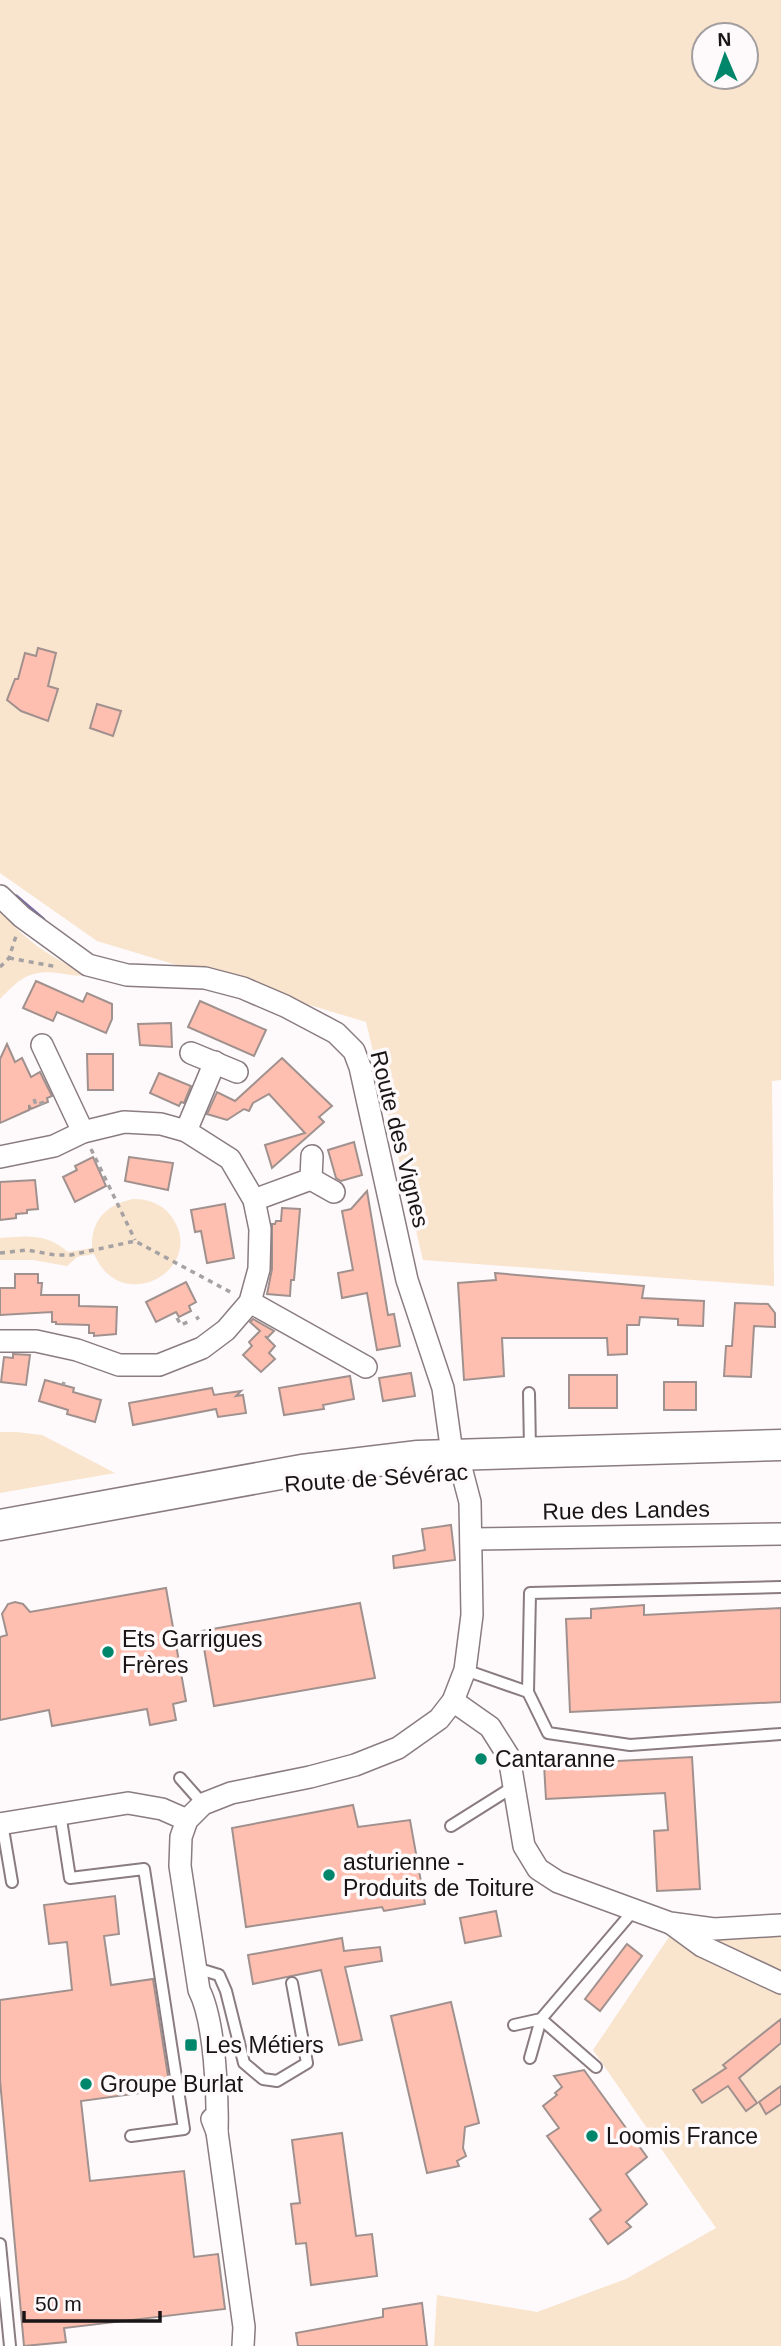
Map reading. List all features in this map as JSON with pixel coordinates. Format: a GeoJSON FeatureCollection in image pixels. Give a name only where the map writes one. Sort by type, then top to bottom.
{"type":"FeatureCollection","features":[{"type":"Feature","properties":{"kind":"main road","name":"Route de Sévérac"},"geometry":{"type":"LineString","coordinates":[[0,1525],[302,1470],[418,1456],[459,1462],[607,1465],[765,1456],[781,1445]]}},
{"type":"Feature","properties":{"kind":"main road","name":"Route de Sévérac"},"geometry":{"type":"LineString","coordinates":[[0,1532],[233,1491],[459,1462],[530,1456],[765,1456]]}},
{"type":"Feature","properties":{"kind":"street","name":"Route des Vignes"},"geometry":{"type":"LineString","coordinates":[[0,896],[22,917],[88,965],[127,975],[205,978],[243,988],[336,1033],[354,1051],[366,1093],[407,1280],[443,1388],[451,1446],[459,1462],[470,1502],[472,1615],[465,1670],[453,1701]]}},
{"type":"Feature","properties":{"kind":"street"},"geometry":{"type":"LineString","coordinates":[[41,1045],[83,1132]]}},
{"type":"Feature","properties":{"kind":"street"},"geometry":{"type":"LineString","coordinates":[[191,1053],[237,1072]]}},
{"type":"Feature","properties":{"kind":"street"},"geometry":{"type":"LineString","coordinates":[[186,1131],[215,1062]]}},
{"type":"Feature","properties":{"kind":"street"},"geometry":{"type":"LineString","coordinates":[[0,1157],[54,1146],[83,1132],[124,1122],[161,1124],[186,1131],[230,1159],[254,1200],[260,1229],[259,1269],[250,1302],[226,1330],[202,1348],[159,1365],[118,1365],[77,1350],[36,1341],[0,1341]]}},
{"type":"Feature","properties":{"kind":"street"},"geometry":{"type":"LineString","coordinates":[[312,1156],[312,1179]]}},
{"type":"Feature","properties":{"kind":"street"},"geometry":{"type":"LineString","coordinates":[[254,1200],[312,1179]]}},
{"type":"Feature","properties":{"kind":"street"},"geometry":{"type":"LineString","coordinates":[[312,1179],[334,1192]]}},
{"type":"Feature","properties":{"kind":"street"},"geometry":{"type":"LineString","coordinates":[[250,1302],[366,1367]]}},
{"type":"Feature","properties":{"kind":"street","name":"Rue des Landes"},"geometry":{"type":"LineString","coordinates":[[472,1539],[781,1534]]}},
{"type":"Feature","properties":{"kind":"street"},"geometry":{"type":"LineString","coordinates":[[243,2346],[244,2327],[217,2132],[218,2098],[205,2002],[199,1990],[180,1866],[180,1837],[187,1820],[202,1804],[231,1793],[355,1765],[398,1748],[439,1719],[453,1701],[490,1727],[509,1757],[524,1846],[538,1869],[558,1882],[670,1923],[714,1929],[781,1925]]}},
{"type":"Feature","properties":{"kind":"street"},"geometry":{"type":"LineString","coordinates":[[1,1823],[128,1803],[162,1809],[187,1820]]}},
{"type":"Feature","properties":{"kind":"street"},"geometry":{"type":"LineString","coordinates":[[670,1923],[702,1946],[781,1983]]}},
{"type":"Feature","properties":{"kind":"lane"},"geometry":{"type":"LineString","coordinates":[[529,1393],[530,1456]]}},
{"type":"Feature","properties":{"kind":"lane"},"geometry":{"type":"LineString","coordinates":[[781,1587],[530,1594],[528,1692],[548,1733],[631,1745],[781,1734]]}},
{"type":"Feature","properties":{"kind":"lane"},"geometry":{"type":"LineString","coordinates":[[465,1670],[528,1692]]}},
{"type":"Feature","properties":{"kind":"lane"},"geometry":{"type":"LineString","coordinates":[[180,1778],[202,1804]]}},
{"type":"Feature","properties":{"kind":"lane"},"geometry":{"type":"LineString","coordinates":[[451,1826],[513,1787]]}},
{"type":"Feature","properties":{"kind":"lane"},"geometry":{"type":"LineString","coordinates":[[60,1813],[70,1878],[144,1869],[184,2129],[131,2136]]}},
{"type":"Feature","properties":{"kind":"lane"},"geometry":{"type":"LineString","coordinates":[[1,1823],[12,1882]]}},
{"type":"Feature","properties":{"kind":"lane"},"geometry":{"type":"LineString","coordinates":[[530,2058],[541,2019],[634,1910]]}},
{"type":"Feature","properties":{"kind":"lane"},"geometry":{"type":"LineString","coordinates":[[196,1968],[219,1975],[226,1991],[244,2063],[263,2079],[277,2081],[307,2063],[292,1983]]}},
{"type":"Feature","properties":{"kind":"lane"},"geometry":{"type":"LineString","coordinates":[[514,2025],[541,2019]]}},
{"type":"Feature","properties":{"kind":"lane"},"geometry":{"type":"LineString","coordinates":[[541,2019],[596,2067]]}},
{"type":"Feature","properties":{"kind":"lane"},"geometry":{"type":"LineString","coordinates":[[0,2244],[10,2346]]}},
{"type":"Feature","properties":{"kind":"path"},"geometry":{"type":"LineString","coordinates":[[0,967],[9,958],[22,917]]}},
{"type":"Feature","properties":{"kind":"path"},"geometry":{"type":"LineString","coordinates":[[9,958],[68,969],[88,965]]}},
{"type":"Feature","properties":{"kind":"path"},"geometry":{"type":"LineString","coordinates":[[34,1099],[36,1105],[48,1100]]}},
{"type":"Feature","properties":{"kind":"path"},"geometry":{"type":"LineString","coordinates":[[83,1132],[135,1241],[250,1302]]}},
{"type":"Feature","properties":{"kind":"path"},"geometry":{"type":"LineString","coordinates":[[0,1253],[27,1250],[71,1255],[135,1241]]}},
{"type":"Feature","properties":{"kind":"path"},"geometry":{"type":"LineString","coordinates":[[177,1318],[181,1325],[190,1321]]}},
{"type":"Feature","properties":{"kind":"shaded area"},"geometry":{"type":"Polygon","coordinates":[[[0,0],[781,0],[781,1080],[772,1081],[774,1286],[423,1260],[366,1022],[97,941],[0,873],[0,0]]]}},
{"type":"Feature","properties":{"kind":"shaded area"},"geometry":{"type":"Polygon","coordinates":[[[0,911],[39,947],[86,974],[78,976],[53,972],[35,973],[14,985],[0,999],[0,911]]]}},
{"type":"Feature","properties":{"kind":"shaded area"},"geometry":{"type":"Polygon","coordinates":[[[133,1199],[149,1201],[163,1208],[171,1216],[180,1235],[179,1253],[171,1268],[157,1278],[141,1284],[123,1283],[107,1273],[94,1254],[77,1257],[67,1266],[33,1260],[0,1260],[0,1238],[44,1239],[68,1252],[92,1248],[94,1229],[102,1215],[115,1205],[133,1199]]]}},
{"type":"Feature","properties":{"kind":"shaded area"},"geometry":{"type":"Polygon","coordinates":[[[0,1432],[42,1435],[115,1473],[0,1493],[0,1432]]]}},
{"type":"Feature","properties":{"kind":"shaded area"},"geometry":{"type":"Polygon","coordinates":[[[781,1936],[781,2346],[434,2346],[437,2295],[537,2312],[626,2279],[716,2228],[593,2050],[669,1937],[781,1936]]]}},
{"type":"Feature","properties":{"kind":"building"},"geometry":{"type":"Polygon","coordinates":[[[38,648],[56,653],[48,686],[58,689],[48,721],[21,711],[7,700],[15,679],[18,679],[25,653],[36,656],[38,648]]]}},
{"type":"Feature","properties":{"kind":"building"},"geometry":{"type":"Polygon","coordinates":[[[97,704],[121,711],[113,736],[90,728],[97,704]]]}},
{"type":"Feature","properties":{"kind":"building"},"geometry":{"type":"Polygon","coordinates":[[[36,981],[83,1002],[87,993],[112,1004],[112,1019],[106,1033],[57,1012],[53,1021],[23,1008],[36,981]]]}},
{"type":"Feature","properties":{"kind":"building"},"geometry":{"type":"Polygon","coordinates":[[[200,1001],[266,1030],[254,1056],[188,1027],[200,1001]]]}},
{"type":"Feature","properties":{"kind":"building"},"geometry":{"type":"Polygon","coordinates":[[[171,1023],[172,1047],[140,1045],[138,1024],[171,1023]]]}},
{"type":"Feature","properties":{"kind":"building"},"geometry":{"type":"Polygon","coordinates":[[[7,1044],[15,1062],[22,1058],[31,1077],[40,1072],[52,1096],[47,1098],[48,1102],[31,1109],[29,1105],[29,1110],[0,1123],[0,1059],[7,1044]]]}},
{"type":"Feature","properties":{"kind":"building"},"geometry":{"type":"Polygon","coordinates":[[[87,1054],[113,1054],[113,1090],[88,1090],[87,1054]]]}},
{"type":"Feature","properties":{"kind":"building"},"geometry":{"type":"Polygon","coordinates":[[[282,1058],[332,1106],[319,1117],[324,1122],[272,1168],[265,1145],[305,1133],[269,1094],[253,1103],[249,1111],[244,1109],[227,1120],[207,1114],[217,1092],[235,1101],[282,1058]]]}},
{"type":"Feature","properties":{"kind":"building"},"geometry":{"type":"Polygon","coordinates":[[[159,1073],[191,1086],[184,1103],[181,1102],[179,1106],[150,1093],[159,1073]]]}},
{"type":"Feature","properties":{"kind":"building"},"geometry":{"type":"Polygon","coordinates":[[[354,1142],[362,1175],[341,1181],[336,1178],[328,1150],[354,1142]]]}},
{"type":"Feature","properties":{"kind":"building"},"geometry":{"type":"Polygon","coordinates":[[[93,1157],[106,1186],[75,1202],[63,1177],[77,1170],[75,1166],[93,1157]]]}},
{"type":"Feature","properties":{"kind":"building"},"geometry":{"type":"Polygon","coordinates":[[[129,1157],[173,1163],[168,1190],[125,1181],[129,1157]]]}},
{"type":"Feature","properties":{"kind":"building"},"geometry":{"type":"Polygon","coordinates":[[[35,1180],[38,1209],[16,1214],[16,1218],[0,1220],[0,1182],[35,1180]]]}},
{"type":"Feature","properties":{"kind":"building"},"geometry":{"type":"Polygon","coordinates":[[[367,1191],[388,1315],[394,1314],[400,1346],[377,1350],[367,1293],[342,1298],[338,1273],[353,1270],[342,1211],[351,1209],[367,1191]]]}},
{"type":"Feature","properties":{"kind":"building"},"geometry":{"type":"Polygon","coordinates":[[[225,1204],[234,1258],[207,1263],[201,1231],[195,1232],[191,1210],[225,1204]]]}},
{"type":"Feature","properties":{"kind":"building"},"geometry":{"type":"Polygon","coordinates":[[[282,1208],[300,1209],[294,1280],[291,1280],[290,1296],[267,1294],[272,1269],[272,1224],[281,1221],[282,1208]]]}},
{"type":"Feature","properties":{"kind":"building"},"geometry":{"type":"Polygon","coordinates":[[[495,1273],[644,1286],[642,1298],[704,1301],[703,1326],[678,1325],[678,1319],[640,1317],[639,1325],[627,1325],[627,1354],[608,1355],[607,1338],[502,1338],[504,1376],[464,1380],[458,1283],[496,1280],[495,1273]]]}},
{"type":"Feature","properties":{"kind":"building"},"geometry":{"type":"Polygon","coordinates":[[[15,1274],[38,1274],[38,1283],[42,1283],[41,1295],[79,1295],[79,1306],[117,1307],[116,1334],[94,1336],[94,1333],[89,1333],[89,1325],[56,1324],[52,1322],[52,1312],[0,1315],[0,1288],[15,1288],[15,1274]]]}},
{"type":"Feature","properties":{"kind":"building"},"geometry":{"type":"Polygon","coordinates":[[[186,1282],[196,1302],[189,1306],[191,1311],[179,1317],[176,1312],[156,1322],[146,1302],[186,1282]]]}},
{"type":"Feature","properties":{"kind":"building"},"geometry":{"type":"Polygon","coordinates":[[[735,1303],[768,1304],[775,1313],[775,1327],[754,1326],[751,1377],[724,1376],[726,1346],[732,1346],[735,1303]]]}},
{"type":"Feature","properties":{"kind":"building"},"geometry":{"type":"Polygon","coordinates":[[[253,1319],[274,1331],[267,1338],[275,1346],[269,1353],[275,1359],[261,1372],[243,1355],[252,1346],[249,1342],[260,1331],[250,1322],[253,1319]]]}},
{"type":"Feature","properties":{"kind":"building"},"geometry":{"type":"Polygon","coordinates":[[[13,1354],[30,1355],[26,1385],[1,1382],[4,1357],[13,1358],[13,1354]]]}},
{"type":"Feature","properties":{"kind":"building"},"geometry":{"type":"Polygon","coordinates":[[[411,1373],[415,1396],[383,1401],[379,1378],[411,1373]]]}},
{"type":"Feature","properties":{"kind":"building"},"geometry":{"type":"Polygon","coordinates":[[[569,1375],[617,1375],[617,1408],[569,1408],[569,1375]]]}},
{"type":"Feature","properties":{"kind":"building"},"geometry":{"type":"Polygon","coordinates":[[[350,1376],[354,1399],[323,1405],[324,1409],[284,1415],[279,1388],[350,1376]]]}},
{"type":"Feature","properties":{"kind":"building"},"geometry":{"type":"Polygon","coordinates":[[[45,1380],[74,1388],[73,1392],[101,1400],[95,1422],[67,1414],[68,1410],[39,1401],[45,1380]]]}},
{"type":"Feature","properties":{"kind":"building"},"geometry":{"type":"Polygon","coordinates":[[[664,1382],[696,1382],[696,1410],[664,1410],[664,1382]]]}},
{"type":"Feature","properties":{"kind":"building"},"geometry":{"type":"Polygon","coordinates":[[[212,1388],[214,1395],[241,1391],[236,1396],[243,1395],[246,1413],[218,1417],[216,1409],[133,1425],[129,1403],[212,1388]]]}},
{"type":"Feature","properties":{"kind":"building"},"geometry":{"type":"Polygon","coordinates":[[[451,1525],[455,1560],[394,1568],[393,1556],[425,1550],[422,1529],[451,1525]]]}},
{"type":"Feature","properties":{"kind":"building","name":"Ets Garrigues Frères"},"geometry":{"type":"Polygon","coordinates":[[[166,1588],[186,1701],[173,1704],[176,1720],[150,1725],[147,1709],[52,1726],[49,1710],[0,1720],[0,1637],[7,1635],[2,1614],[8,1604],[23,1604],[30,1612],[166,1588]]]}},
{"type":"Feature","properties":{"kind":"building"},"geometry":{"type":"Polygon","coordinates":[[[360,1603],[375,1678],[214,1706],[201,1631],[360,1603]]]}},
{"type":"Feature","properties":{"kind":"building"},"geometry":{"type":"Polygon","coordinates":[[[644,1605],[644,1615],[781,1608],[781,1702],[570,1712],[566,1619],[591,1618],[591,1609],[644,1605]]]}},
{"type":"Feature","properties":{"kind":"building"},"geometry":{"type":"Polygon","coordinates":[[[692,1757],[700,1889],[657,1891],[654,1831],[668,1830],[665,1793],[546,1799],[544,1765],[692,1757]]]}},
{"type":"Feature","properties":{"kind":"building","name":"asturienne - Produits de Toiture"},"geometry":{"type":"Polygon","coordinates":[[[353,1805],[358,1827],[410,1820],[425,1904],[384,1911],[382,1907],[246,1927],[232,1828],[353,1805]]]}},
{"type":"Feature","properties":{"kind":"building","name":"Groupe Burlat"},"geometry":{"type":"Polygon","coordinates":[[[115,1896],[119,1934],[104,1936],[111,1985],[153,1979],[170,2089],[81,2101],[90,2181],[184,2171],[194,2257],[218,2254],[225,2309],[64,2328],[66,2342],[24,2346],[0,2080],[0,2000],[72,1990],[67,1942],[49,1944],[44,1905],[115,1896]]]}},
{"type":"Feature","properties":{"kind":"building"},"geometry":{"type":"Polygon","coordinates":[[[496,1911],[501,1936],[465,1943],[460,1918],[496,1911]]]}},
{"type":"Feature","properties":{"kind":"building"},"geometry":{"type":"Polygon","coordinates":[[[342,1938],[344,1951],[380,1947],[382,1961],[345,1967],[362,2040],[339,2045],[321,1970],[253,1984],[248,1955],[342,1938]]]}},
{"type":"Feature","properties":{"kind":"building"},"geometry":{"type":"Polygon","coordinates":[[[627,1944],[642,1956],[600,2011],[585,1999],[627,1944]]]}},
{"type":"Feature","properties":{"kind":"building"},"geometry":{"type":"Polygon","coordinates":[[[451,2002],[479,2123],[465,2127],[463,2148],[466,2156],[457,2161],[459,2166],[427,2173],[391,2016],[451,2002]]]}},
{"type":"Feature","properties":{"kind":"building"},"geometry":{"type":"Polygon","coordinates":[[[781,2019],[781,2043],[739,2078],[757,2103],[746,2111],[728,2086],[702,2103],[693,2090],[726,2068],[723,2065],[781,2019]]]}},
{"type":"Feature","properties":{"kind":"building"},"geometry":{"type":"Polygon","coordinates":[[[584,2070],[647,2157],[626,2174],[647,2204],[626,2222],[631,2227],[608,2244],[590,2219],[601,2210],[547,2136],[559,2128],[543,2106],[557,2095],[555,2093],[562,2087],[554,2076],[584,2070]]]}},
{"type":"Feature","properties":{"kind":"building"},"geometry":{"type":"Polygon","coordinates":[[[781,2086],[781,2104],[766,2114],[759,2102],[781,2086]]]}},
{"type":"Feature","properties":{"kind":"building"},"geometry":{"type":"Polygon","coordinates":[[[342,2133],[356,2236],[372,2234],[377,2276],[311,2285],[306,2243],[296,2244],[291,2204],[300,2203],[292,2140],[342,2133]]]}},
{"type":"Feature","properties":{"kind":"building"},"geometry":{"type":"Polygon","coordinates":[[[422,2303],[427,2346],[298,2346],[296,2333],[383,2317],[383,2309],[422,2303]]]}},
{"type":"Feature","properties":{"kind":"waterway"},"geometry":{"type":"LineString","coordinates":[[16,897],[43,920]]}},
{"type":"Feature","properties":{"kind":"place","name":"Ets Garrigues Frères"},"geometry":{"type":"Point","coordinates":[108,1652]}},
{"type":"Feature","properties":{"kind":"place","name":"Cantaranne"},"geometry":{"type":"Point","coordinates":[481,1759]}},
{"type":"Feature","properties":{"kind":"place","name":"asturienne - Produits de Toiture"},"geometry":{"type":"Point","coordinates":[329,1875]}},
{"type":"Feature","properties":{"kind":"place","name":"Les Métiers"},"geometry":{"type":"Point","coordinates":[191,2045]}},
{"type":"Feature","properties":{"kind":"place","name":"Groupe Burlat"},"geometry":{"type":"Point","coordinates":[86,2084]}},
{"type":"Feature","properties":{"kind":"place","name":"Loomis France"},"geometry":{"type":"Point","coordinates":[592,2136]}}]}
